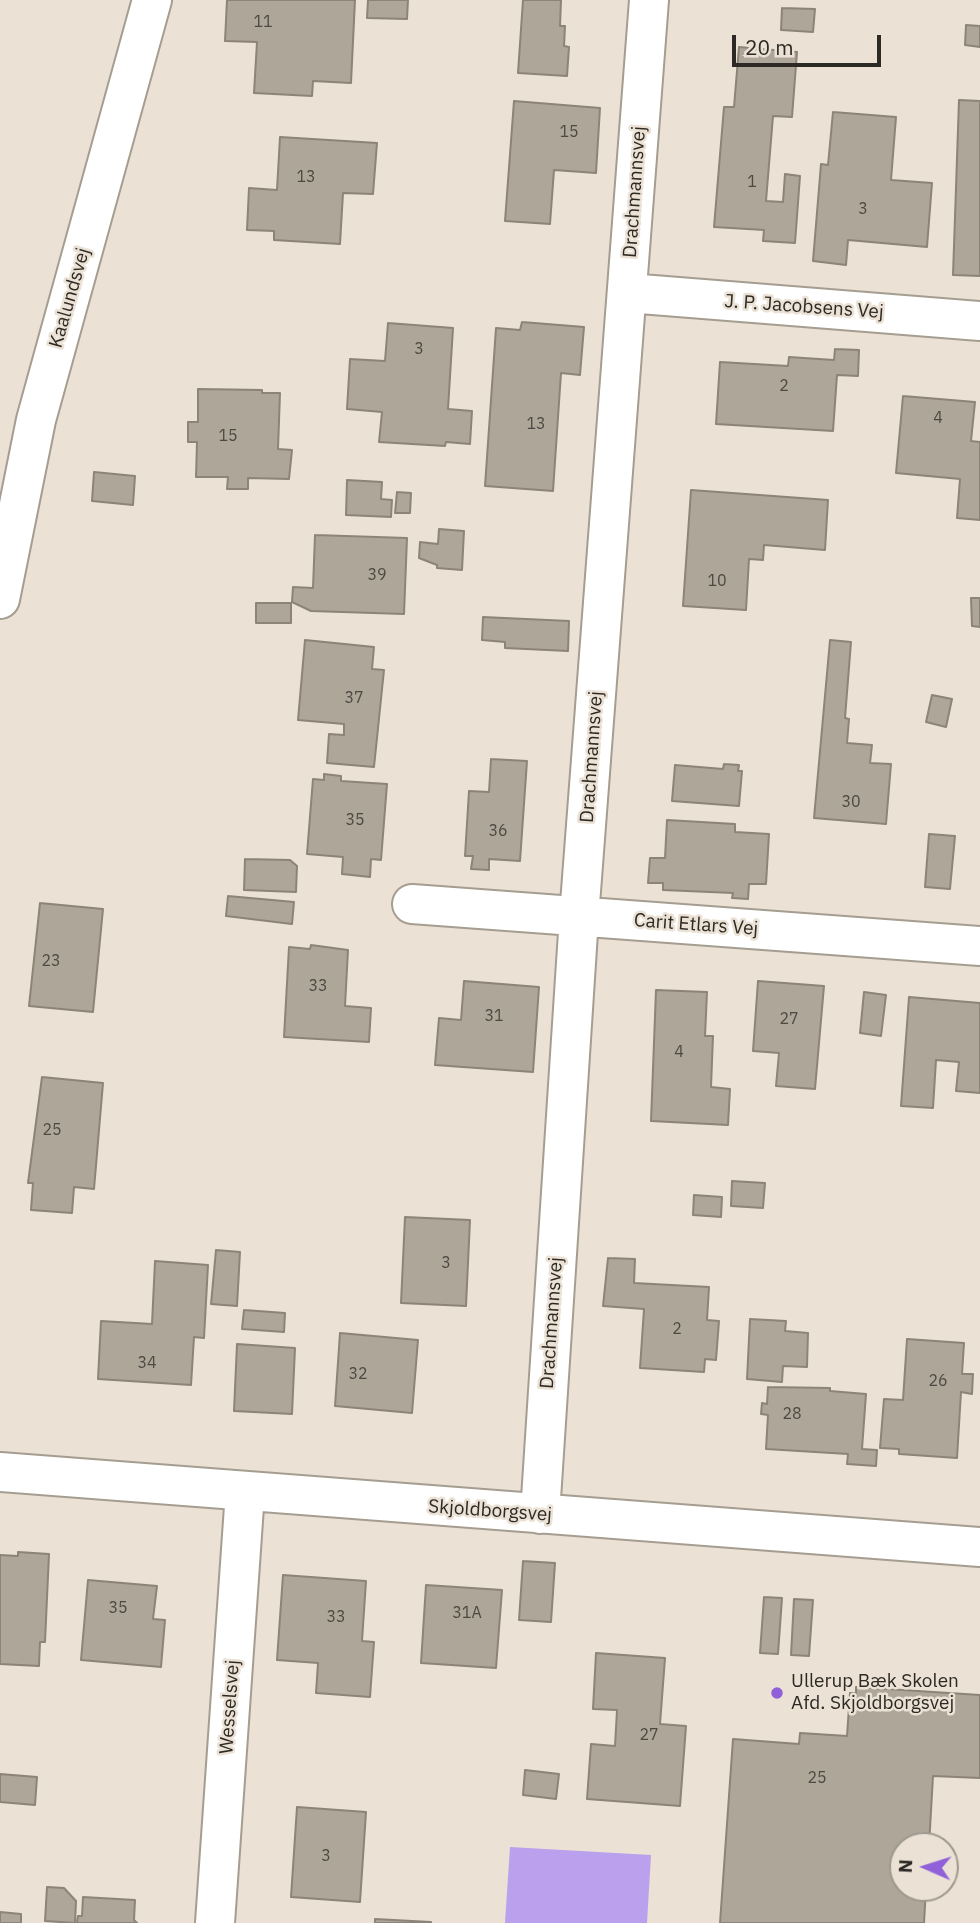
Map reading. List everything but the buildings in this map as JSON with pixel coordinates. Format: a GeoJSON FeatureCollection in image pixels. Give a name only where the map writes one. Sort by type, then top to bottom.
{"type":"FeatureCollection","features":[{"type":"Feature","properties":{"kind":"street","name":"Kaalundsvej"},"geometry":{"type":"LineString","coordinates":[[0,599],[36,420],[152,0]]}},
{"type":"Feature","properties":{"kind":"street","name":"Drachmannsvej"},"geometry":{"type":"LineString","coordinates":[[540,1514],[579,916],[649,0]]}},
{"type":"Feature","properties":{"kind":"street","name":"J. P. Jacobsens Vej"},"geometry":{"type":"LineString","coordinates":[[628,293],[980,321]]}},
{"type":"Feature","properties":{"kind":"street","name":"Carit Etlars Vej"},"geometry":{"type":"LineString","coordinates":[[412,904],[980,946]]}},
{"type":"Feature","properties":{"kind":"street","name":"Skjoldborgsvej"},"geometry":{"type":"LineString","coordinates":[[0,1472],[980,1547]]}},
{"type":"Feature","properties":{"kind":"street","name":"Wesselsvej"},"geometry":{"type":"LineString","coordinates":[[215,1923],[245,1492]]}},
{"type":"Feature","properties":{"kind":"shaded area"},"geometry":{"type":"Polygon","coordinates":[[[510,1847],[651,1855],[647,1923],[505,1923],[510,1847]]]}},
{"type":"Feature","properties":{"kind":"place","name":"Ullerup Bæk Skolen Afd. Skjoldborgsvej"},"geometry":{"type":"Point","coordinates":[777,1693]}}]}
